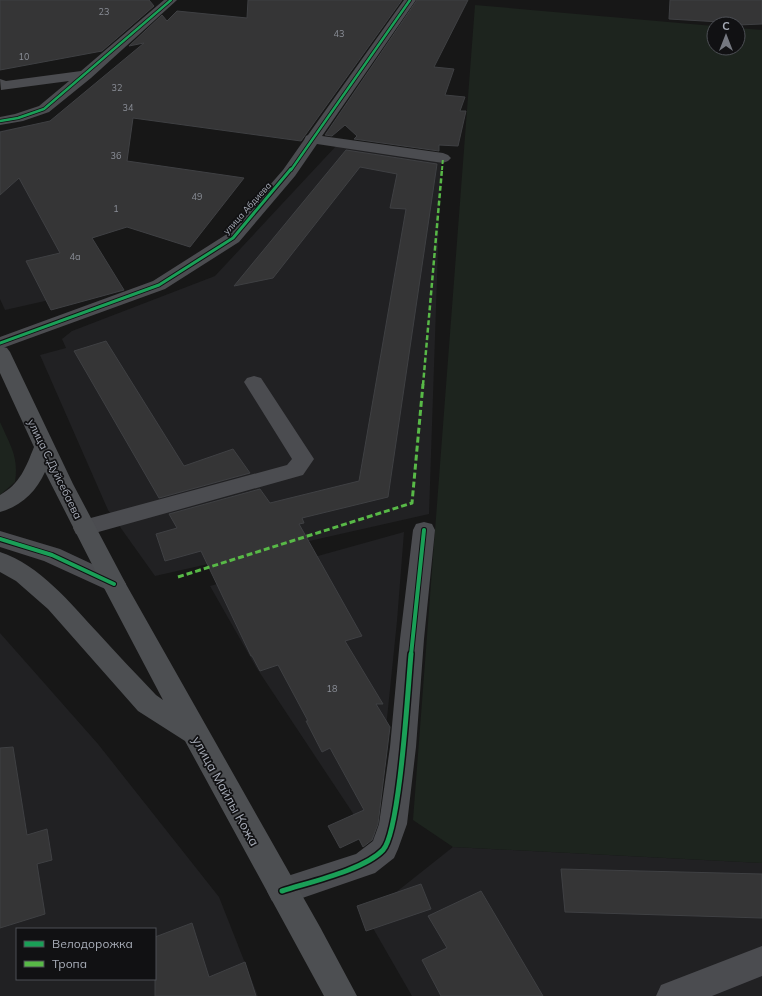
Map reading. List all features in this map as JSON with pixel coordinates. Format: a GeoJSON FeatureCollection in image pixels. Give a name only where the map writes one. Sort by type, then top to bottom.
{"type":"FeatureCollection","features":[{"type":"Feature","properties":{"kind":"main road","name":"улица С.Дуйсебаева"},"geometry":{"type":"LineString","coordinates":[[0,352],[44,447],[84,528],[114,584]]}},
{"type":"Feature","properties":{"kind":"main road"},"geometry":{"type":"LineString","coordinates":[[0,504],[25,488],[34,476],[44,447]]}},
{"type":"Feature","properties":{"kind":"main road"},"geometry":{"type":"LineString","coordinates":[[0,561],[24,575],[56,603],[147,703],[194,734]]}},
{"type":"Feature","properties":{"kind":"main road","name":"улица Майлы Кожа"},"geometry":{"type":"LineString","coordinates":[[114,584],[194,734],[341,996]]}},
{"type":"Feature","properties":{"kind":"street"},"geometry":{"type":"LineString","coordinates":[[0,121],[18,118],[44,109],[86,75],[171,0]]}},
{"type":"Feature","properties":{"kind":"street","name":"улица Абдиева"},"geometry":{"type":"LineString","coordinates":[[0,342],[159,285],[233,238],[289,173],[311,139],[410,0]]}},
{"type":"Feature","properties":{"kind":"street"},"geometry":{"type":"LineString","coordinates":[[0,83],[1,86],[86,75]]}},
{"type":"Feature","properties":{"kind":"street"},"geometry":{"type":"LineString","coordinates":[[311,139],[443,158]]}},
{"type":"Feature","properties":{"kind":"street"},"geometry":{"type":"LineString","coordinates":[[84,528],[295,470],[303,459],[254,382]]}},
{"type":"Feature","properties":{"kind":"street"},"geometry":{"type":"LineString","coordinates":[[282,891],[365,864],[384,849],[393,824],[402,755],[412,639],[424,530]]}},
{"type":"Feature","properties":{"kind":"street"},"geometry":{"type":"LineString","coordinates":[[0,539],[52,555],[114,584]]}},
{"type":"Feature","properties":{"kind":"street"},"geometry":{"type":"LineString","coordinates":[[672,996],[762,961]]}},
{"type":"Feature","properties":{"kind":"shaded area"},"geometry":{"type":"Polygon","coordinates":[[[475,5],[706,25],[706,56],[746,56],[746,29],[762,30],[762,863],[453,847],[413,820],[475,5]]]}},
{"type":"Feature","properties":{"kind":"shaded area"},"geometry":{"type":"Polygon","coordinates":[[[29,125],[116,285],[5,310],[0,299],[0,131],[29,125]]]}},
{"type":"Feature","properties":{"kind":"shaded area"},"geometry":{"type":"Polygon","coordinates":[[[337,145],[441,160],[429,514],[155,576],[108,510],[40,355],[66,348],[62,339],[72,331],[215,276],[337,145]]]}},
{"type":"Feature","properties":{"kind":"shaded area"},"geometry":{"type":"Polygon","coordinates":[[[0,422],[13,451],[16,473],[15,482],[0,495],[0,422]]]}},
{"type":"Feature","properties":{"kind":"shaded area"},"geometry":{"type":"Polygon","coordinates":[[[404,532],[397,621],[374,845],[256,667],[210,586],[404,532]]]}},
{"type":"Feature","properties":{"kind":"shaded area"},"geometry":{"type":"Polygon","coordinates":[[[0,633],[98,744],[219,897],[258,996],[0,996],[0,633]]]}},
{"type":"Feature","properties":{"kind":"shaded area"},"geometry":{"type":"Polygon","coordinates":[[[453,847],[762,863],[762,996],[412,996],[366,916],[453,847]]]}},
{"type":"Feature","properties":{"kind":"building"},"geometry":{"type":"Polygon","coordinates":[[[0,0],[149,0],[154,6],[102,51],[0,70],[0,0]]]}},
{"type":"Feature","properties":{"kind":"building"},"geometry":{"type":"Polygon","coordinates":[[[248,0],[402,0],[301,141],[133,118],[127,161],[244,178],[190,247],[127,227],[92,238],[124,290],[51,310],[26,261],[60,253],[19,178],[0,195],[0,132],[50,121],[144,43],[129,46],[162,15],[167,21],[177,11],[247,18],[248,0]]]}},
{"type":"Feature","properties":{"kind":"building"},"geometry":{"type":"Polygon","coordinates":[[[417,0],[468,0],[434,67],[454,69],[445,95],[465,97],[460,111],[466,111],[458,146],[439,145],[439,151],[354,139],[357,136],[345,125],[332,136],[325,135],[417,0]]]}},
{"type":"Feature","properties":{"kind":"building"},"geometry":{"type":"Polygon","coordinates":[[[670,0],[762,0],[762,24],[746,25],[746,16],[706,16],[706,21],[669,19],[670,0]]]}},
{"type":"Feature","properties":{"kind":"building"},"geometry":{"type":"Polygon","coordinates":[[[346,150],[437,164],[388,497],[302,518],[304,523],[299,524],[362,636],[345,641],[383,704],[376,704],[390,727],[378,824],[372,840],[363,847],[359,839],[340,848],[328,826],[364,810],[330,748],[322,752],[306,721],[308,721],[278,665],[260,671],[251,656],[201,551],[165,561],[156,534],[177,528],[169,514],[260,489],[270,503],[359,481],[406,209],[390,208],[397,174],[360,167],[273,278],[234,286],[346,150]]]}},
{"type":"Feature","properties":{"kind":"building"},"geometry":{"type":"Polygon","coordinates":[[[106,341],[184,466],[233,449],[250,473],[159,498],[74,351],[106,341]]]}},
{"type":"Feature","properties":{"kind":"building"},"geometry":{"type":"Polygon","coordinates":[[[13,747],[27,835],[47,829],[52,860],[37,864],[45,914],[0,928],[0,748],[13,747]]]}},
{"type":"Feature","properties":{"kind":"building"},"geometry":{"type":"Polygon","coordinates":[[[561,869],[762,874],[762,918],[565,912],[561,869]]]}},
{"type":"Feature","properties":{"kind":"building"},"geometry":{"type":"Polygon","coordinates":[[[421,884],[431,909],[366,931],[357,906],[421,884]]]}},
{"type":"Feature","properties":{"kind":"building"},"geometry":{"type":"Polygon","coordinates":[[[481,891],[543,996],[441,996],[422,960],[447,948],[428,916],[481,891]]]}},
{"type":"Feature","properties":{"kind":"building"},"geometry":{"type":"Polygon","coordinates":[[[192,923],[209,977],[245,962],[256,996],[155,996],[156,937],[192,923]]]}},
{"type":"Feature","properties":{"kind":"marked path"},"geometry":{"type":"LineString","coordinates":[[178,577],[412,503],[443,158]]}},
{"type":"Feature","properties":{"kind":"cycle path"},"geometry":{"type":"LineString","coordinates":[[0,121],[18,118],[44,109],[171,0]]}},
{"type":"Feature","properties":{"kind":"cycle path"},"geometry":{"type":"LineString","coordinates":[[0,343],[159,285],[233,238],[289,173],[410,0]]}},
{"type":"Feature","properties":{"kind":"cycle path"},"geometry":{"type":"LineString","coordinates":[[282,891],[365,864],[384,849],[393,824],[403,747],[412,639],[424,530]]}},
{"type":"Feature","properties":{"kind":"cycle path"},"geometry":{"type":"LineString","coordinates":[[0,539],[52,555],[114,584]]}}]}
